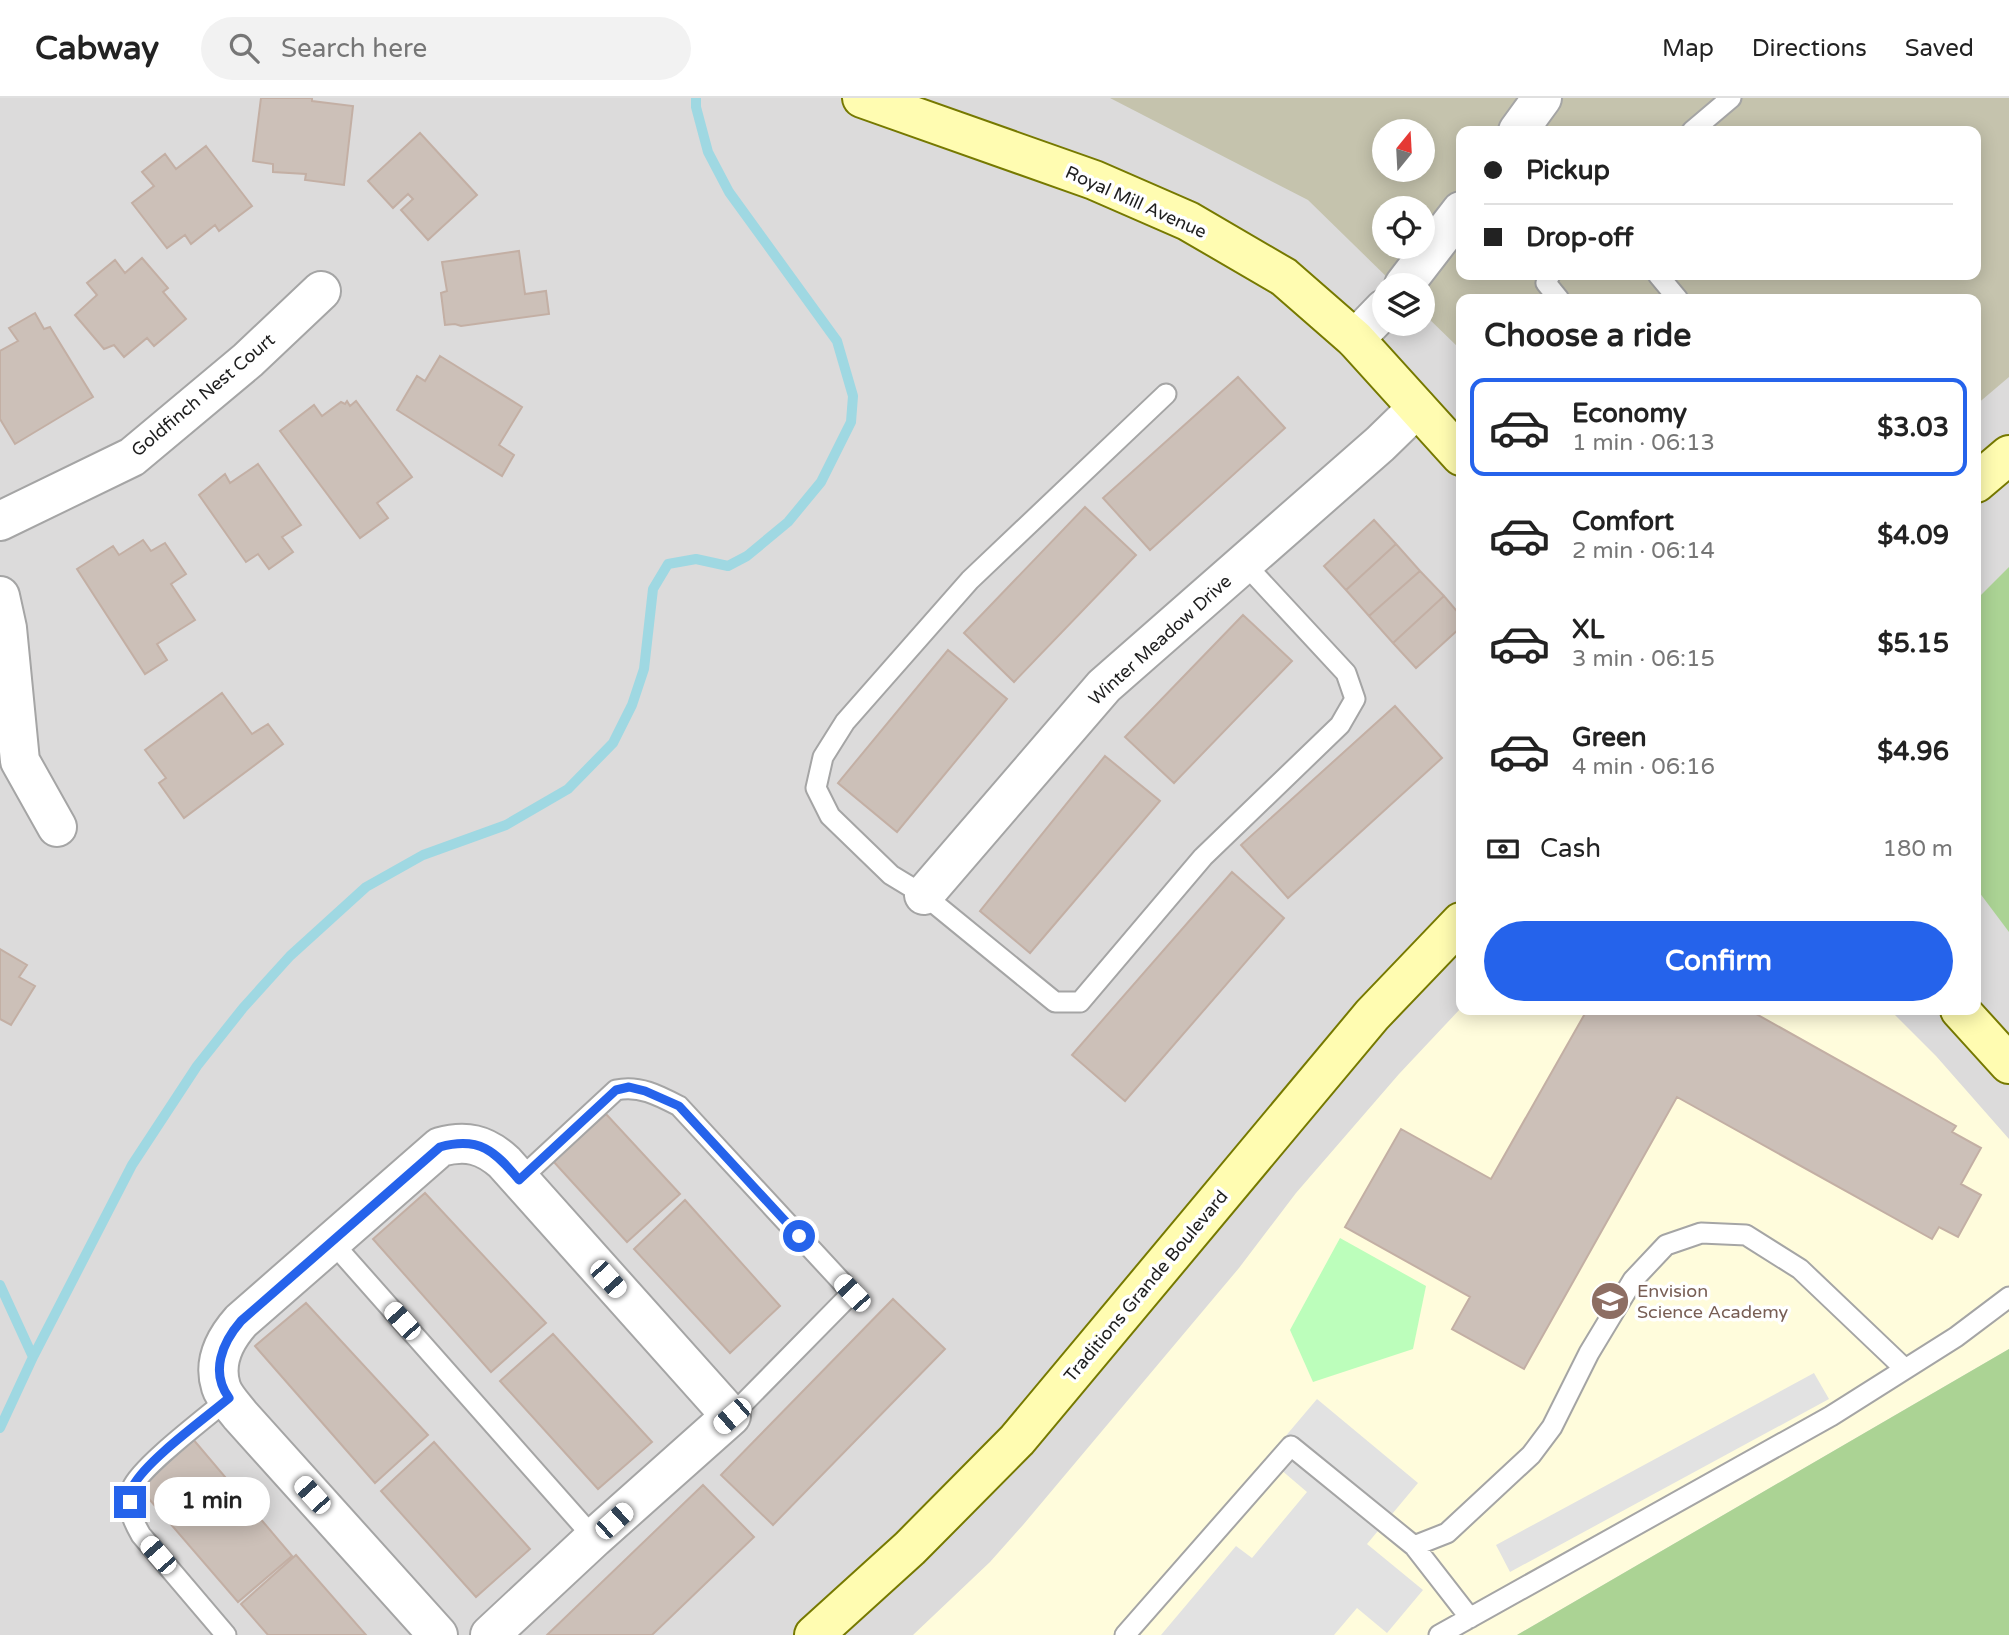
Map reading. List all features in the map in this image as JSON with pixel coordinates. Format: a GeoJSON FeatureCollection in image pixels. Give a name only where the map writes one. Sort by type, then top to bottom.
{"type":"FeatureCollection","features":[{"type":"Feature","properties":{"kind":"main road","name":"Royal Mill Avenue"},"geometry":{"type":"LineString","coordinates":[[862,98],[1094,180],[1188,221],[1284,277],[1355,339],[1456,451]]}},
{"type":"Feature","properties":{"kind":"main road"},"geometry":{"type":"LineString","coordinates":[[1981,479],[2009,455]]}},
{"type":"Feature","properties":{"kind":"main road","name":"Traditions Grande Boulevard"},"geometry":{"type":"LineString","coordinates":[[814,1635],[911,1548],[1017,1440],[1372,1015],[1456,927]]}},
{"type":"Feature","properties":{"kind":"main road"},"geometry":{"type":"LineString","coordinates":[[1965,1015],[2009,1064]]}},
{"type":"Feature","properties":{"kind":"street"},"geometry":{"type":"LineString","coordinates":[[1522,126],[1542,98]]}},
{"type":"Feature","properties":{"kind":"street"},"geometry":{"type":"LineString","coordinates":[[1413,273],[1456,217]]}},
{"type":"Feature","properties":{"kind":"street","name":"Goldfinch Nest Court"},"geometry":{"type":"LineString","coordinates":[[0,521],[132,457],[248,360],[321,291]]}},
{"type":"Feature","properties":{"kind":"street"},"geometry":{"type":"LineString","coordinates":[[1355,339],[1372,321]]}},
{"type":"Feature","properties":{"kind":"street","name":"Winter Meadow Drive"},"geometry":{"type":"LineString","coordinates":[[925,895],[1104,686],[1380,444],[1417,408]]}},
{"type":"Feature","properties":{"kind":"street"},"geometry":{"type":"LineString","coordinates":[[0,596],[8,628],[20,761],[57,827]]}},
{"type":"Feature","properties":{"kind":"street"},"geometry":{"type":"LineString","coordinates":[[438,1635],[240,1415],[222,1388],[219,1367],[221,1351],[228,1336],[241,1321],[440,1147],[456,1143],[474,1144],[489,1149],[504,1162],[732,1416],[594,1538],[490,1635]]}},
{"type":"Feature","properties":{"kind":"lane"},"geometry":{"type":"LineString","coordinates":[[1698,126],[1731,98]]}},
{"type":"Feature","properties":{"kind":"lane"},"geometry":{"type":"LineString","coordinates":[[1662,280],[1674,294]]}},
{"type":"Feature","properties":{"kind":"lane"},"geometry":{"type":"LineString","coordinates":[[1166,394],[970,580],[845,722],[822,757],[816,788],[830,816],[891,875],[925,895],[1055,1002],[1080,1002],[1203,857],[1340,725],[1355,699],[1346,673],[1244,563]]}},
{"type":"Feature","properties":{"kind":"lane"},"geometry":{"type":"LineString","coordinates":[[519,1180],[616,1090],[629,1087],[645,1091],[679,1106],[852,1293],[732,1416]]}},
{"type":"Feature","properties":{"kind":"lane"},"geometry":{"type":"LineString","coordinates":[[1414,1546],[1447,1533],[1531,1455],[1552,1427],[1589,1353],[1633,1280],[1667,1245],[1700,1233],[1746,1235],[1800,1269],[1904,1368]]}},
{"type":"Feature","properties":{"kind":"lane"},"geometry":{"type":"LineString","coordinates":[[332,1242],[594,1538]]}},
{"type":"Feature","properties":{"kind":"lane"},"geometry":{"type":"LineString","coordinates":[[1439,1635],[1831,1416],[1956,1337],[2009,1297]]}},
{"type":"Feature","properties":{"kind":"lane"},"geometry":{"type":"LineString","coordinates":[[226,1635],[141,1535],[131,1517],[130,1502],[132,1488],[139,1477],[229,1398]]}},
{"type":"Feature","properties":{"kind":"lane"},"geometry":{"type":"LineString","coordinates":[[1125,1635],[1291,1446],[1414,1546],[1470,1618]]}},
{"type":"Feature","properties":{"kind":"shaded area"},"geometry":{"type":"Polygon","coordinates":[[[0,98],[2009,98],[2009,1635],[0,1635],[0,98]]]}},
{"type":"Feature","properties":{"kind":"shaded area"},"geometry":{"type":"Polygon","coordinates":[[[1110,98],[2009,98],[2009,377],[1981,401],[1981,294],[1456,294],[1456,345],[1435,325],[1435,273],[1383,273],[1308,200],[1110,98]]]}},
{"type":"Feature","properties":{"kind":"shaded area","name":"Envision Science Academy"},"geometry":{"type":"Polygon","coordinates":[[[1456,1013],[1895,1015],[1936,1056],[2009,1139],[2009,1349],[1517,1635],[913,1635],[990,1562],[1023,1525],[1239,1268],[1296,1193],[1399,1074],[1456,1013]]]}},
{"type":"Feature","properties":{"kind":"shaded area"},"geometry":{"type":"Polygon","coordinates":[[[1814,1373],[1829,1399],[1510,1572],[1496,1545],[1814,1373]]]}},
{"type":"Feature","properties":{"kind":"shaded area"},"geometry":{"type":"Polygon","coordinates":[[[1317,1399],[1418,1483],[1367,1544],[1423,1590],[1387,1633],[1357,1608],[1334,1635],[1161,1635],[1236,1546],[1252,1558],[1307,1492],[1267,1458],[1317,1399]]]}},
{"type":"Feature","properties":{"kind":"green space"},"geometry":{"type":"Polygon","coordinates":[[[2009,567],[2009,932],[1981,895],[1981,595],[2009,567]]]}},
{"type":"Feature","properties":{"kind":"green space"},"geometry":{"type":"Polygon","coordinates":[[[1340,1238],[1426,1286],[1413,1349],[1313,1382],[1290,1330],[1340,1238]]]}},
{"type":"Feature","properties":{"kind":"green space"},"geometry":{"type":"Polygon","coordinates":[[[2009,1349],[2009,1635],[1517,1635],[2009,1349]]]}},
{"type":"Feature","properties":{"kind":"building"},"geometry":{"type":"Polygon","coordinates":[[[261,98],[312,98],[312,101],[353,106],[344,185],[305,180],[306,174],[273,172],[273,164],[253,161],[261,98]]]}},
{"type":"Feature","properties":{"kind":"building"},"geometry":{"type":"Polygon","coordinates":[[[420,133],[477,195],[428,240],[401,210],[413,199],[408,194],[393,208],[368,181],[420,133]]]}},
{"type":"Feature","properties":{"kind":"building"},"geometry":{"type":"Polygon","coordinates":[[[206,146],[252,206],[219,231],[215,225],[191,244],[185,235],[167,248],[132,203],[154,186],[142,172],[165,154],[176,169],[206,146]]]}},
{"type":"Feature","properties":{"kind":"building"},"geometry":{"type":"Polygon","coordinates":[[[519,251],[525,294],[546,291],[549,314],[461,326],[445,325],[441,293],[447,291],[442,262],[519,251]]]}},
{"type":"Feature","properties":{"kind":"building"},"geometry":{"type":"Polygon","coordinates":[[[142,258],[168,288],[163,292],[186,319],[154,346],[147,338],[124,357],[114,345],[104,349],[75,315],[97,295],[87,283],[115,260],[125,273],[142,258]]]}},
{"type":"Feature","properties":{"kind":"building"},"geometry":{"type":"Polygon","coordinates":[[[35,313],[44,329],[50,327],[93,397],[15,444],[0,419],[0,351],[18,341],[9,328],[35,313]]]}},
{"type":"Feature","properties":{"kind":"building"},"geometry":{"type":"Polygon","coordinates":[[[440,356],[522,407],[499,445],[514,455],[502,476],[397,410],[417,376],[425,381],[440,356]]]}},
{"type":"Feature","properties":{"kind":"building"},"geometry":{"type":"Polygon","coordinates":[[[1238,377],[1285,428],[1150,550],[1103,498],[1238,377]]]}},
{"type":"Feature","properties":{"kind":"building"},"geometry":{"type":"Polygon","coordinates":[[[347,401],[350,406],[356,401],[412,477],[377,503],[388,518],[360,538],[280,431],[314,405],[322,416],[341,402],[345,404],[347,401]]]}},
{"type":"Feature","properties":{"kind":"building"},"geometry":{"type":"Polygon","coordinates":[[[258,464],[301,525],[282,537],[293,552],[269,569],[258,554],[246,562],[199,495],[225,474],[230,483],[258,464]]]}},
{"type":"Feature","properties":{"kind":"building"},"geometry":{"type":"Polygon","coordinates":[[[1085,507],[1136,555],[1014,682],[964,633],[1085,507]]]}},
{"type":"Feature","properties":{"kind":"building"},"geometry":{"type":"Polygon","coordinates":[[[1374,520],[1396,544],[1346,590],[1324,566],[1374,520]]]}},
{"type":"Feature","properties":{"kind":"building"},"geometry":{"type":"Polygon","coordinates":[[[143,540],[151,551],[165,543],[186,574],[171,584],[195,620],[157,644],[167,660],[145,674],[77,569],[113,546],[119,555],[143,540]]]}},
{"type":"Feature","properties":{"kind":"building"},"geometry":{"type":"Polygon","coordinates":[[[1396,544],[1420,571],[1369,616],[1346,590],[1396,544]]]}},
{"type":"Feature","properties":{"kind":"building"},"geometry":{"type":"Polygon","coordinates":[[[1420,571],[1444,596],[1393,643],[1369,616],[1420,571]]]}},
{"type":"Feature","properties":{"kind":"building"},"geometry":{"type":"Polygon","coordinates":[[[1444,596],[1456,610],[1456,632],[1416,668],[1393,643],[1444,596]]]}},
{"type":"Feature","properties":{"kind":"building"},"geometry":{"type":"Polygon","coordinates":[[[1243,615],[1292,661],[1174,783],[1125,737],[1243,615]]]}},
{"type":"Feature","properties":{"kind":"building"},"geometry":{"type":"Polygon","coordinates":[[[948,650],[1007,699],[897,832],[838,783],[948,650]]]}},
{"type":"Feature","properties":{"kind":"building"},"geometry":{"type":"Polygon","coordinates":[[[222,693],[252,734],[268,724],[283,744],[184,818],[159,783],[166,778],[145,750],[222,693]]]}},
{"type":"Feature","properties":{"kind":"building"},"geometry":{"type":"Polygon","coordinates":[[[1395,706],[1442,758],[1288,898],[1241,845],[1395,706]]]}},
{"type":"Feature","properties":{"kind":"building"},"geometry":{"type":"Polygon","coordinates":[[[1105,756],[1160,801],[1030,953],[980,911],[1105,756]]]}},
{"type":"Feature","properties":{"kind":"building"},"geometry":{"type":"Polygon","coordinates":[[[1232,872],[1284,918],[1125,1101],[1072,1055],[1232,872]]]}},
{"type":"Feature","properties":{"kind":"building"},"geometry":{"type":"Polygon","coordinates":[[[0,949],[27,965],[19,977],[35,986],[11,1025],[0,1019],[0,949]]]}},
{"type":"Feature","properties":{"kind":"building"},"geometry":{"type":"Polygon","coordinates":[[[1584,1015],[1758,1015],[1956,1126],[1952,1132],[1981,1148],[1961,1184],[1981,1195],[1958,1237],[1939,1227],[1932,1239],[1677,1097],[1524,1369],[1452,1329],[1470,1297],[1345,1227],[1401,1129],[1491,1179],[1584,1015]]]}},
{"type":"Feature","properties":{"kind":"building"},"geometry":{"type":"Polygon","coordinates":[[[606,1114],[680,1194],[627,1242],[553,1161],[606,1114]]]}},
{"type":"Feature","properties":{"kind":"building"},"geometry":{"type":"Polygon","coordinates":[[[425,1193],[546,1323],[491,1372],[373,1239],[425,1193]]]}},
{"type":"Feature","properties":{"kind":"building"},"geometry":{"type":"Polygon","coordinates":[[[685,1200],[780,1306],[730,1353],[634,1249],[685,1200]]]}},
{"type":"Feature","properties":{"kind":"building"},"geometry":{"type":"Polygon","coordinates":[[[893,1299],[945,1349],[773,1525],[721,1475],[893,1299]]]}},
{"type":"Feature","properties":{"kind":"building"},"geometry":{"type":"Polygon","coordinates":[[[306,1303],[428,1435],[375,1483],[255,1346],[306,1303]]]}},
{"type":"Feature","properties":{"kind":"building"},"geometry":{"type":"Polygon","coordinates":[[[553,1334],[652,1442],[598,1489],[500,1381],[553,1334]]]}},
{"type":"Feature","properties":{"kind":"building"},"geometry":{"type":"Polygon","coordinates":[[[192,1438],[292,1556],[238,1602],[137,1485],[192,1438]]]}},
{"type":"Feature","properties":{"kind":"building"},"geometry":{"type":"Polygon","coordinates":[[[434,1442],[530,1549],[476,1597],[381,1491],[434,1442]]]}},
{"type":"Feature","properties":{"kind":"building"},"geometry":{"type":"Polygon","coordinates":[[[703,1485],[754,1537],[652,1635],[547,1635],[703,1485]]]}},
{"type":"Feature","properties":{"kind":"building"},"geometry":{"type":"Polygon","coordinates":[[[296,1555],[366,1635],[268,1635],[241,1604],[296,1555]]]}},
{"type":"Feature","properties":{"kind":"waterway"},"geometry":{"type":"LineString","coordinates":[[0,1428],[33,1357],[132,1165],[197,1066],[243,1008],[290,956],[366,887],[423,855],[506,825],[568,789],[613,743],[632,705],[644,669],[653,589],[668,564],[696,559],[728,566],[747,556],[788,522],[821,482],[851,422],[853,396],[837,341],[729,192],[708,152],[696,98]]}},
{"type":"Feature","properties":{"kind":"waterway"},"geometry":{"type":"LineString","coordinates":[[0,1285],[33,1357]]}},
{"type":"Feature","properties":{"kind":"place","name":"Envision Science Academy"},"geometry":{"type":"Point","coordinates":[1610,1301]}},
{"type":"Feature","properties":{"kind":"route"},"geometry":{"type":"LineString","coordinates":[[130,1502],[132,1488],[139,1477],[229,1398],[222,1388],[219,1367],[221,1351],[228,1336],[241,1321],[440,1147],[456,1143],[474,1144],[489,1149],[519,1180],[616,1090],[629,1087],[662,1097],[679,1106],[799,1236]]}}]}
